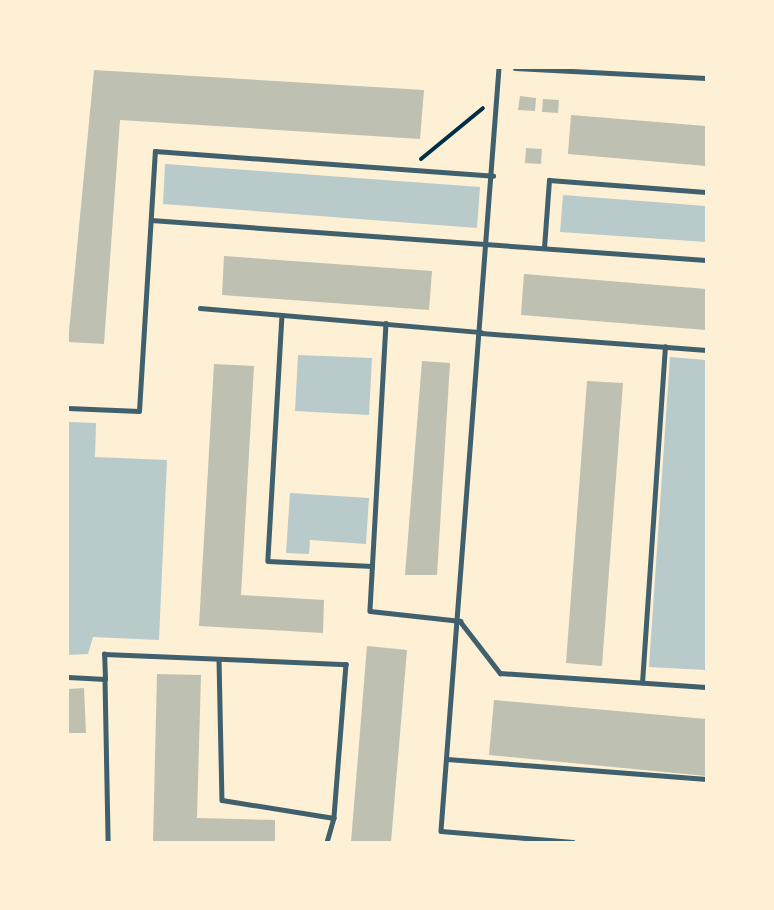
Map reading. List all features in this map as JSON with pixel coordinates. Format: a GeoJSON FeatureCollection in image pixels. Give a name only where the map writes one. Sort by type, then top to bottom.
{"type":"FeatureCollection","features":[{"type":"Feature","properties":{"kind":"lane"},"geometry":{"type":"LineString","coordinates":[[499,68],[460,621],[441,831],[573,843]]}},
{"type":"Feature","properties":{"kind":"lane"},"geometry":{"type":"LineString","coordinates":[[515,68],[706,78]]}},
{"type":"Feature","properties":{"kind":"lane"},"geometry":{"type":"LineString","coordinates":[[68,408],[139,411],[154,151],[493,176]]}},
{"type":"Feature","properties":{"kind":"lane"},"geometry":{"type":"LineString","coordinates":[[544,248],[549,180],[706,192]]}},
{"type":"Feature","properties":{"kind":"lane"},"geometry":{"type":"LineString","coordinates":[[151,220],[706,260]]}},
{"type":"Feature","properties":{"kind":"lane"},"geometry":{"type":"LineString","coordinates":[[200,308],[706,350]]}},
{"type":"Feature","properties":{"kind":"lane"},"geometry":{"type":"LineString","coordinates":[[282,315],[268,561],[372,566]]}},
{"type":"Feature","properties":{"kind":"lane"},"geometry":{"type":"LineString","coordinates":[[386,323],[370,611],[460,621],[500,673],[706,687]]}},
{"type":"Feature","properties":{"kind":"lane"},"geometry":{"type":"LineString","coordinates":[[642,683],[665,347]]}},
{"type":"Feature","properties":{"kind":"lane"},"geometry":{"type":"LineString","coordinates":[[108,843],[104,654],[346,664],[334,818],[327,843]]}},
{"type":"Feature","properties":{"kind":"lane"},"geometry":{"type":"LineString","coordinates":[[219,659],[222,800],[334,818]]}},
{"type":"Feature","properties":{"kind":"lane"},"geometry":{"type":"LineString","coordinates":[[68,677],[105,679]]}},
{"type":"Feature","properties":{"kind":"lane"},"geometry":{"type":"LineString","coordinates":[[447,759],[706,779]]}},
{"type":"Feature","properties":{"kind":"path"},"geometry":{"type":"LineString","coordinates":[[408,170],[497,96]]}},
{"type":"Feature","properties":{"kind":"shaded area"},"geometry":{"type":"Polygon","coordinates":[[[165,164],[480,187],[477,228],[163,204],[165,164]]]}},
{"type":"Feature","properties":{"kind":"shaded area"},"geometry":{"type":"Polygon","coordinates":[[[563,195],[706,206],[706,242],[560,232],[563,195]]]}},
{"type":"Feature","properties":{"kind":"shaded area"},"geometry":{"type":"Polygon","coordinates":[[[298,355],[372,358],[369,415],[295,411],[298,355]]]}},
{"type":"Feature","properties":{"kind":"shaded area"},"geometry":{"type":"Polygon","coordinates":[[[670,357],[706,360],[706,670],[649,667],[670,357]]]}},
{"type":"Feature","properties":{"kind":"shaded area"},"geometry":{"type":"Polygon","coordinates":[[[68,422],[96,423],[95,457],[167,460],[159,640],[93,637],[88,654],[68,655],[68,422]]]}},
{"type":"Feature","properties":{"kind":"shaded area"},"geometry":{"type":"Polygon","coordinates":[[[290,493],[369,498],[366,544],[310,540],[309,554],[286,553],[290,493]]]}},
{"type":"Feature","properties":{"kind":"building"},"geometry":{"type":"Polygon","coordinates":[[[94,70],[424,90],[420,139],[120,120],[104,344],[68,342],[94,70]]]}},
{"type":"Feature","properties":{"kind":"building"},"geometry":{"type":"Polygon","coordinates":[[[520,96],[536,98],[535,111],[518,110],[520,96]]]}},
{"type":"Feature","properties":{"kind":"building"},"geometry":{"type":"Polygon","coordinates":[[[543,99],[559,100],[558,113],[542,112],[543,99]]]}},
{"type":"Feature","properties":{"kind":"building"},"geometry":{"type":"Polygon","coordinates":[[[571,115],[706,126],[706,166],[568,154],[571,115]]]}},
{"type":"Feature","properties":{"kind":"building"},"geometry":{"type":"Polygon","coordinates":[[[526,148],[542,149],[541,164],[525,163],[526,148]]]}},
{"type":"Feature","properties":{"kind":"building"},"geometry":{"type":"Polygon","coordinates":[[[224,256],[432,271],[429,310],[222,295],[224,256]]]}},
{"type":"Feature","properties":{"kind":"building"},"geometry":{"type":"Polygon","coordinates":[[[524,274],[706,289],[706,330],[521,315],[524,274]]]}},
{"type":"Feature","properties":{"kind":"building"},"geometry":{"type":"Polygon","coordinates":[[[422,361],[450,363],[437,575],[405,575],[422,361]]]}},
{"type":"Feature","properties":{"kind":"building"},"geometry":{"type":"Polygon","coordinates":[[[214,364],[254,366],[241,595],[324,600],[323,633],[199,626],[214,364]]]}},
{"type":"Feature","properties":{"kind":"building"},"geometry":{"type":"Polygon","coordinates":[[[587,381],[623,383],[602,666],[566,663],[587,381]]]}},
{"type":"Feature","properties":{"kind":"building"},"geometry":{"type":"Polygon","coordinates":[[[367,646],[407,650],[391,842],[351,842],[367,646]]]}},
{"type":"Feature","properties":{"kind":"building"},"geometry":{"type":"Polygon","coordinates":[[[157,674],[201,675],[197,818],[275,820],[275,842],[153,842],[157,674]]]}},
{"type":"Feature","properties":{"kind":"building"},"geometry":{"type":"Polygon","coordinates":[[[84,688],[86,733],[68,733],[68,689],[84,688]]]}},
{"type":"Feature","properties":{"kind":"building"},"geometry":{"type":"Polygon","coordinates":[[[494,700],[706,719],[706,776],[489,755],[494,700]]]}}]}
